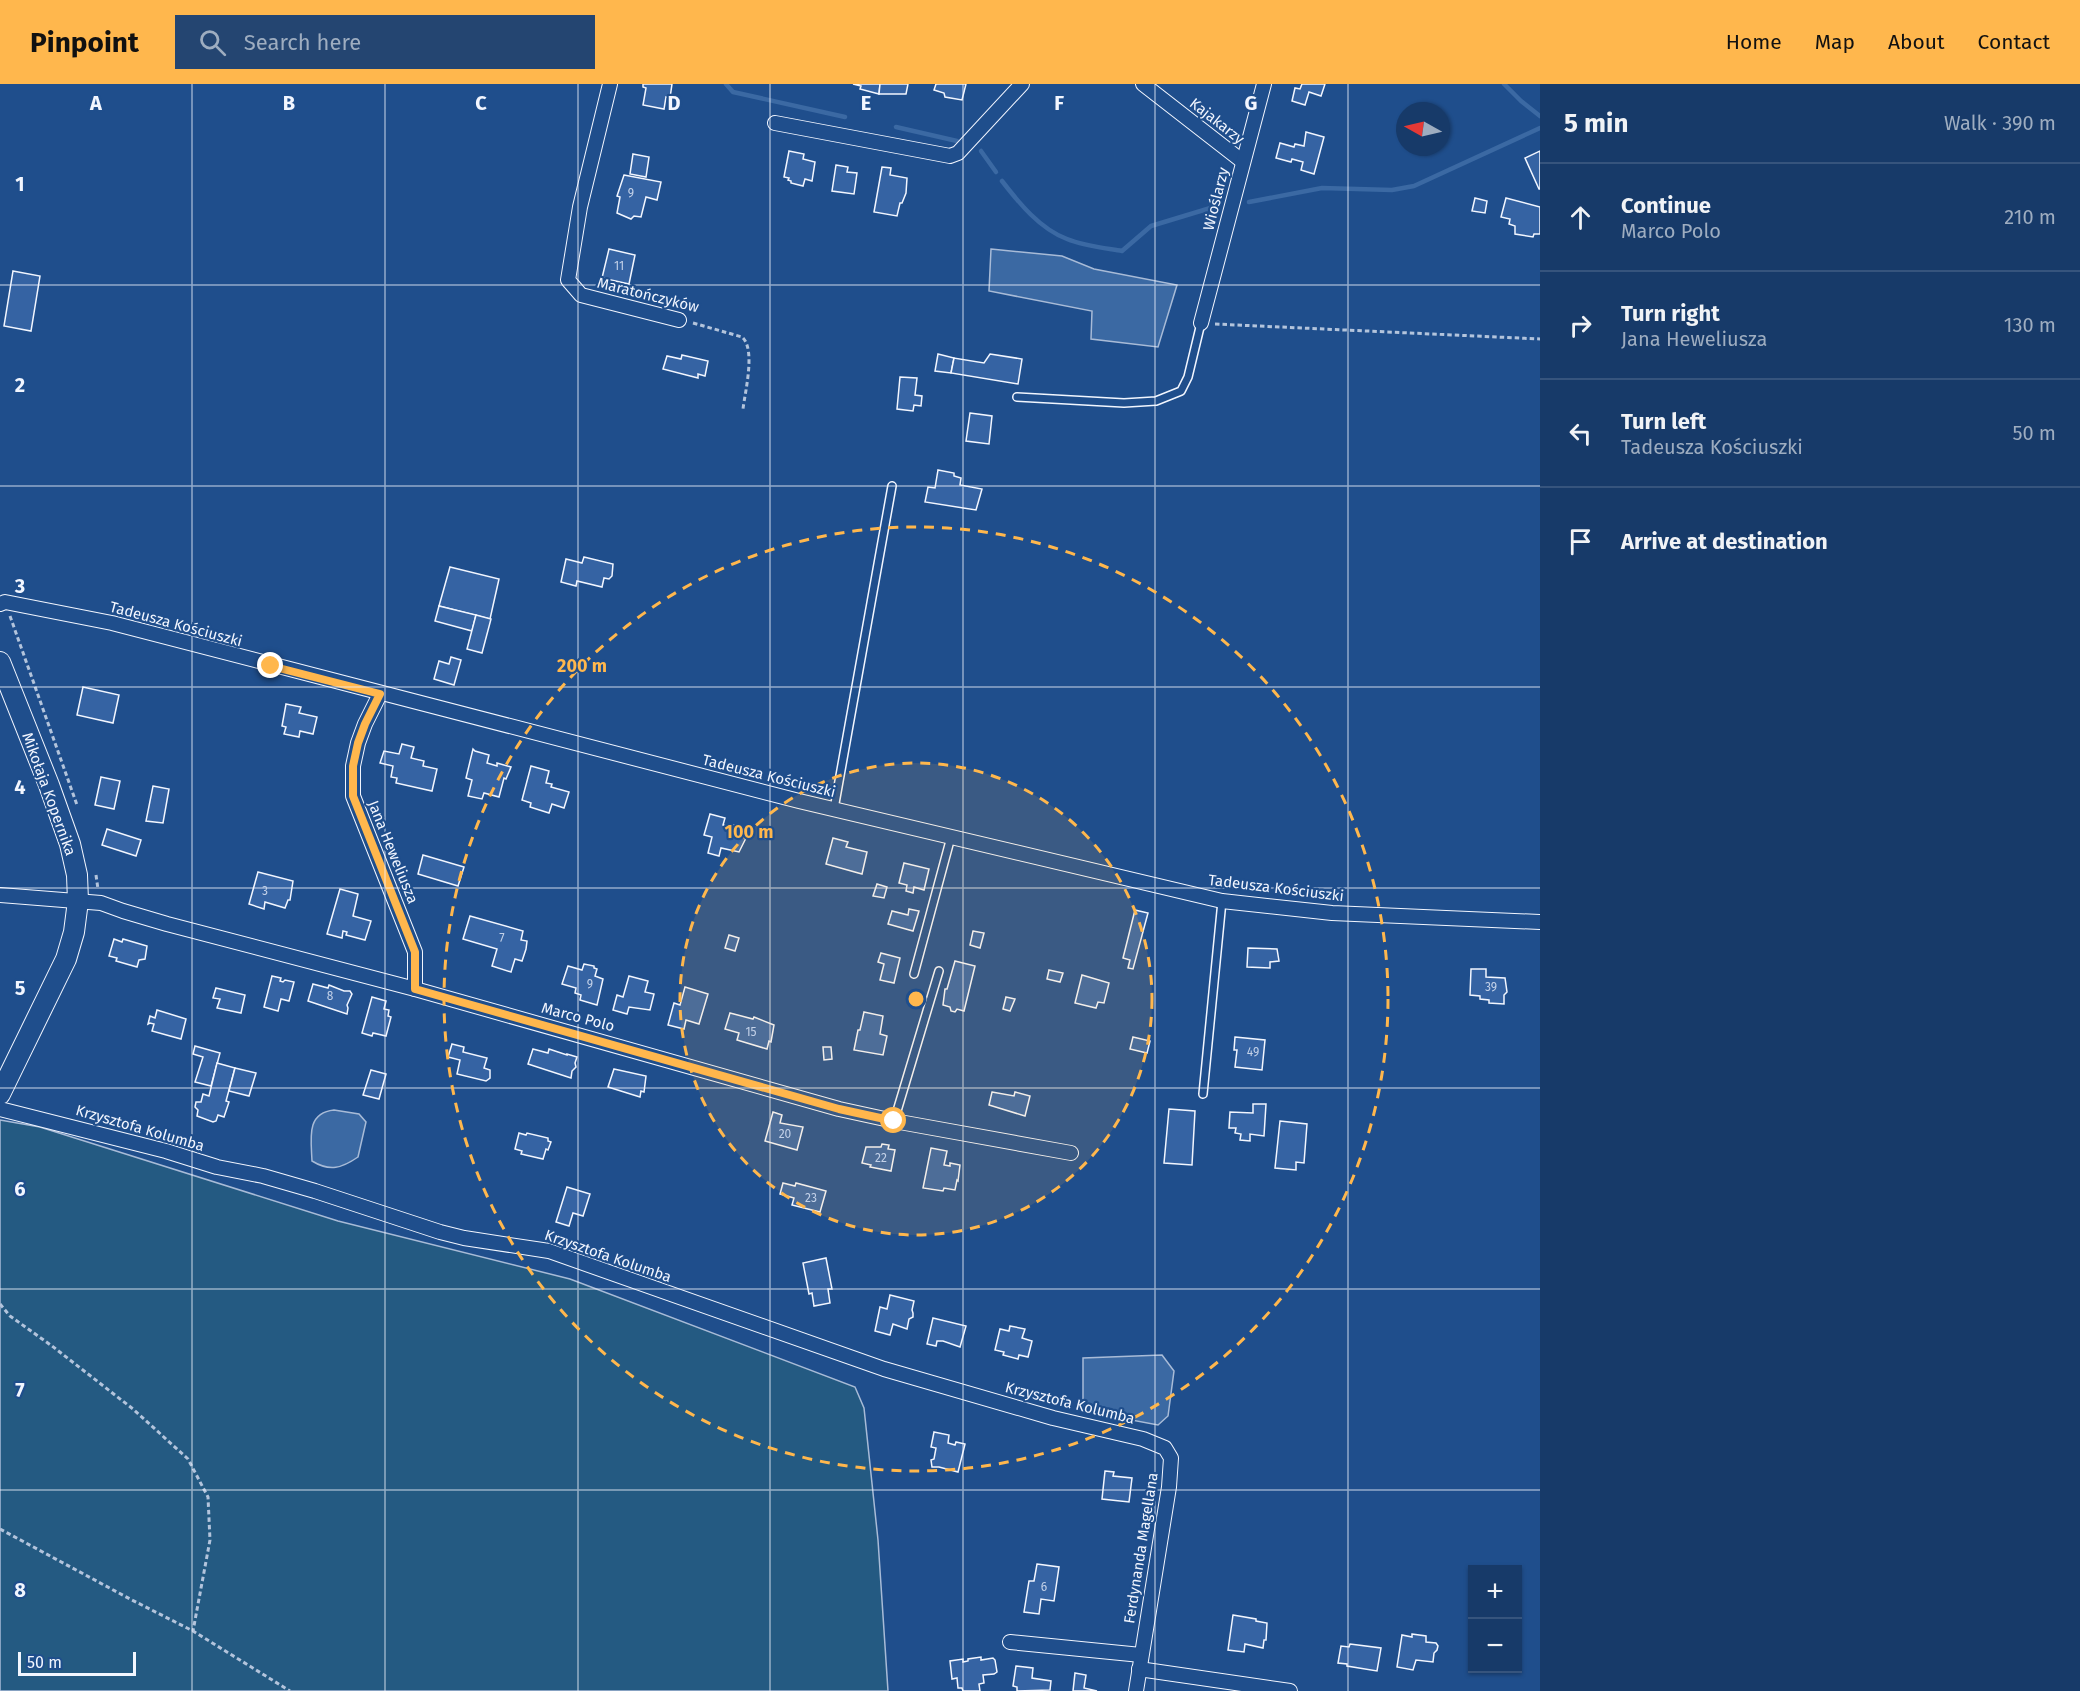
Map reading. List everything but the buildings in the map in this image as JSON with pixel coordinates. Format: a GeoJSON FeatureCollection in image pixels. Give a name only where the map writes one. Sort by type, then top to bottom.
{"type":"FeatureCollection","features":[{"type":"Feature","properties":{"kind":"street","name":"Maratończyków"},"geometry":{"type":"LineString","coordinates":[[610,84],[580,207],[568,280],[581,295],[679,320]]}},
{"type":"Feature","properties":{"kind":"street"},"geometry":{"type":"LineString","coordinates":[[775,123],[950,156],[958,153],[1022,84]]}},
{"type":"Feature","properties":{"kind":"street","name":"Kajakarzy"},"geometry":{"type":"LineString","coordinates":[[1143,84],[1242,161]]}},
{"type":"Feature","properties":{"kind":"street","name":"Wioślarzy"},"geometry":{"type":"LineString","coordinates":[[1201,323],[1264,84]]}},
{"type":"Feature","properties":{"kind":"street","name":"Tadeusza Kościuszki"},"geometry":{"type":"LineString","coordinates":[[0,604],[5,602],[112,623],[380,694],[834,809],[1222,901],[1332,913],[1540,922]]}},
{"type":"Feature","properties":{"kind":"street","name":"Mikołaja Kopernika"},"geometry":{"type":"LineString","coordinates":[[0,1094],[66,959],[74,932],[78,901],[70,844],[49,784],[2,672]]}},
{"type":"Feature","properties":{"kind":"street","name":"Jana Heweliusza"},"geometry":{"type":"LineString","coordinates":[[380,694],[358,743],[353,766],[353,796],[415,952],[415,989]]}},
{"type":"Feature","properties":{"kind":"street","name":"Marco Polo"},"geometry":{"type":"LineString","coordinates":[[0,895],[100,903],[167,924],[614,1044],[816,1103],[894,1121],[1071,1153]]}},
{"type":"Feature","properties":{"kind":"street","name":"Krzysztofa Kolumba"},"geometry":{"type":"LineString","coordinates":[[0,1109],[154,1148],[217,1167],[263,1176],[440,1232],[549,1251],[884,1369],[1053,1418],[1143,1439],[1165,1448]]}},
{"type":"Feature","properties":{"kind":"street","name":"Ferdynanda Magellana"},"geometry":{"type":"LineString","coordinates":[[1136,1691],[1169,1487],[1171,1458],[1165,1448]]}},
{"type":"Feature","properties":{"kind":"street"},"geometry":{"type":"LineString","coordinates":[[1010,1642],[1141,1655]]}},
{"type":"Feature","properties":{"kind":"street"},"geometry":{"type":"LineString","coordinates":[[1139,1669],[1290,1691]]}},
{"type":"Feature","properties":{"kind":"lane"},"geometry":{"type":"LineString","coordinates":[[1017,397],[1124,403],[1156,401],[1181,392],[1188,377],[1201,323]]}},
{"type":"Feature","properties":{"kind":"lane"},"geometry":{"type":"LineString","coordinates":[[834,809],[892,486]]}},
{"type":"Feature","properties":{"kind":"lane"},"geometry":{"type":"LineString","coordinates":[[914,974],[951,837]]}},
{"type":"Feature","properties":{"kind":"lane"},"geometry":{"type":"LineString","coordinates":[[1203,1094],[1222,901]]}},
{"type":"Feature","properties":{"kind":"lane"},"geometry":{"type":"LineString","coordinates":[[894,1121],[939,970]]}},
{"type":"Feature","properties":{"kind":"path","name":"Maratończyków"},"geometry":{"type":"LineString","coordinates":[[679,320],[746,340],[750,353],[742,409]]}},
{"type":"Feature","properties":{"kind":"path"},"geometry":{"type":"LineString","coordinates":[[1201,323],[1540,339]]}},
{"type":"Feature","properties":{"kind":"path"},"geometry":{"type":"LineString","coordinates":[[0,1304],[10,1316],[133,1409],[188,1459],[208,1497],[210,1540],[193,1631]]}},
{"type":"Feature","properties":{"kind":"path"},"geometry":{"type":"LineString","coordinates":[[0,1528],[193,1631],[291,1691]]}},
{"type":"Feature","properties":{"kind":"shaded area"},"geometry":{"type":"Polygon","coordinates":[[[991,249],[1062,256],[1094,269],[1177,285],[1158,347],[1091,339],[1092,311],[989,291],[991,249]]]}},
{"type":"Feature","properties":{"kind":"shaded area"},"geometry":{"type":"Polygon","coordinates":[[[334,1110],[359,1114],[366,1122],[358,1157],[341,1166],[325,1167],[312,1161],[312,1128],[319,1116],[334,1110]]]}},
{"type":"Feature","properties":{"kind":"shaded area"},"geometry":{"type":"Polygon","coordinates":[[[0,1120],[40,1127],[338,1221],[570,1279],[855,1387],[864,1408],[878,1540],[888,1691],[0,1691],[0,1120]]]}},
{"type":"Feature","properties":{"kind":"shaded area"},"geometry":{"type":"Polygon","coordinates":[[[1162,1355],[1174,1371],[1168,1416],[1158,1425],[1083,1411],[1083,1358],[1162,1355]]]}},
{"type":"Feature","properties":{"kind":"waterway"},"geometry":{"type":"LineString","coordinates":[[726,84],[733,92],[845,117]]}},
{"type":"Feature","properties":{"kind":"waterway"},"geometry":{"type":"LineString","coordinates":[[1504,84],[1540,116]]}},
{"type":"Feature","properties":{"kind":"waterway"},"geometry":{"type":"LineString","coordinates":[[896,127],[957,141]]}},
{"type":"Feature","properties":{"kind":"waterway"},"geometry":{"type":"LineString","coordinates":[[1249,202],[1322,188],[1392,190],[1414,186],[1540,128]]}},
{"type":"Feature","properties":{"kind":"waterway"},"geometry":{"type":"LineString","coordinates":[[981,151],[996,172]]}},
{"type":"Feature","properties":{"kind":"waterway"},"geometry":{"type":"LineString","coordinates":[[1002,181],[1031,215],[1057,235],[1080,243],[1122,251],[1151,226],[1217,206]]}},
{"type":"Feature","properties":{"kind":"route"},"geometry":{"type":"LineString","coordinates":[[271,666],[380,694],[358,743],[353,766],[353,796],[415,952],[415,989],[839,1109],[894,1121]]}}]}
